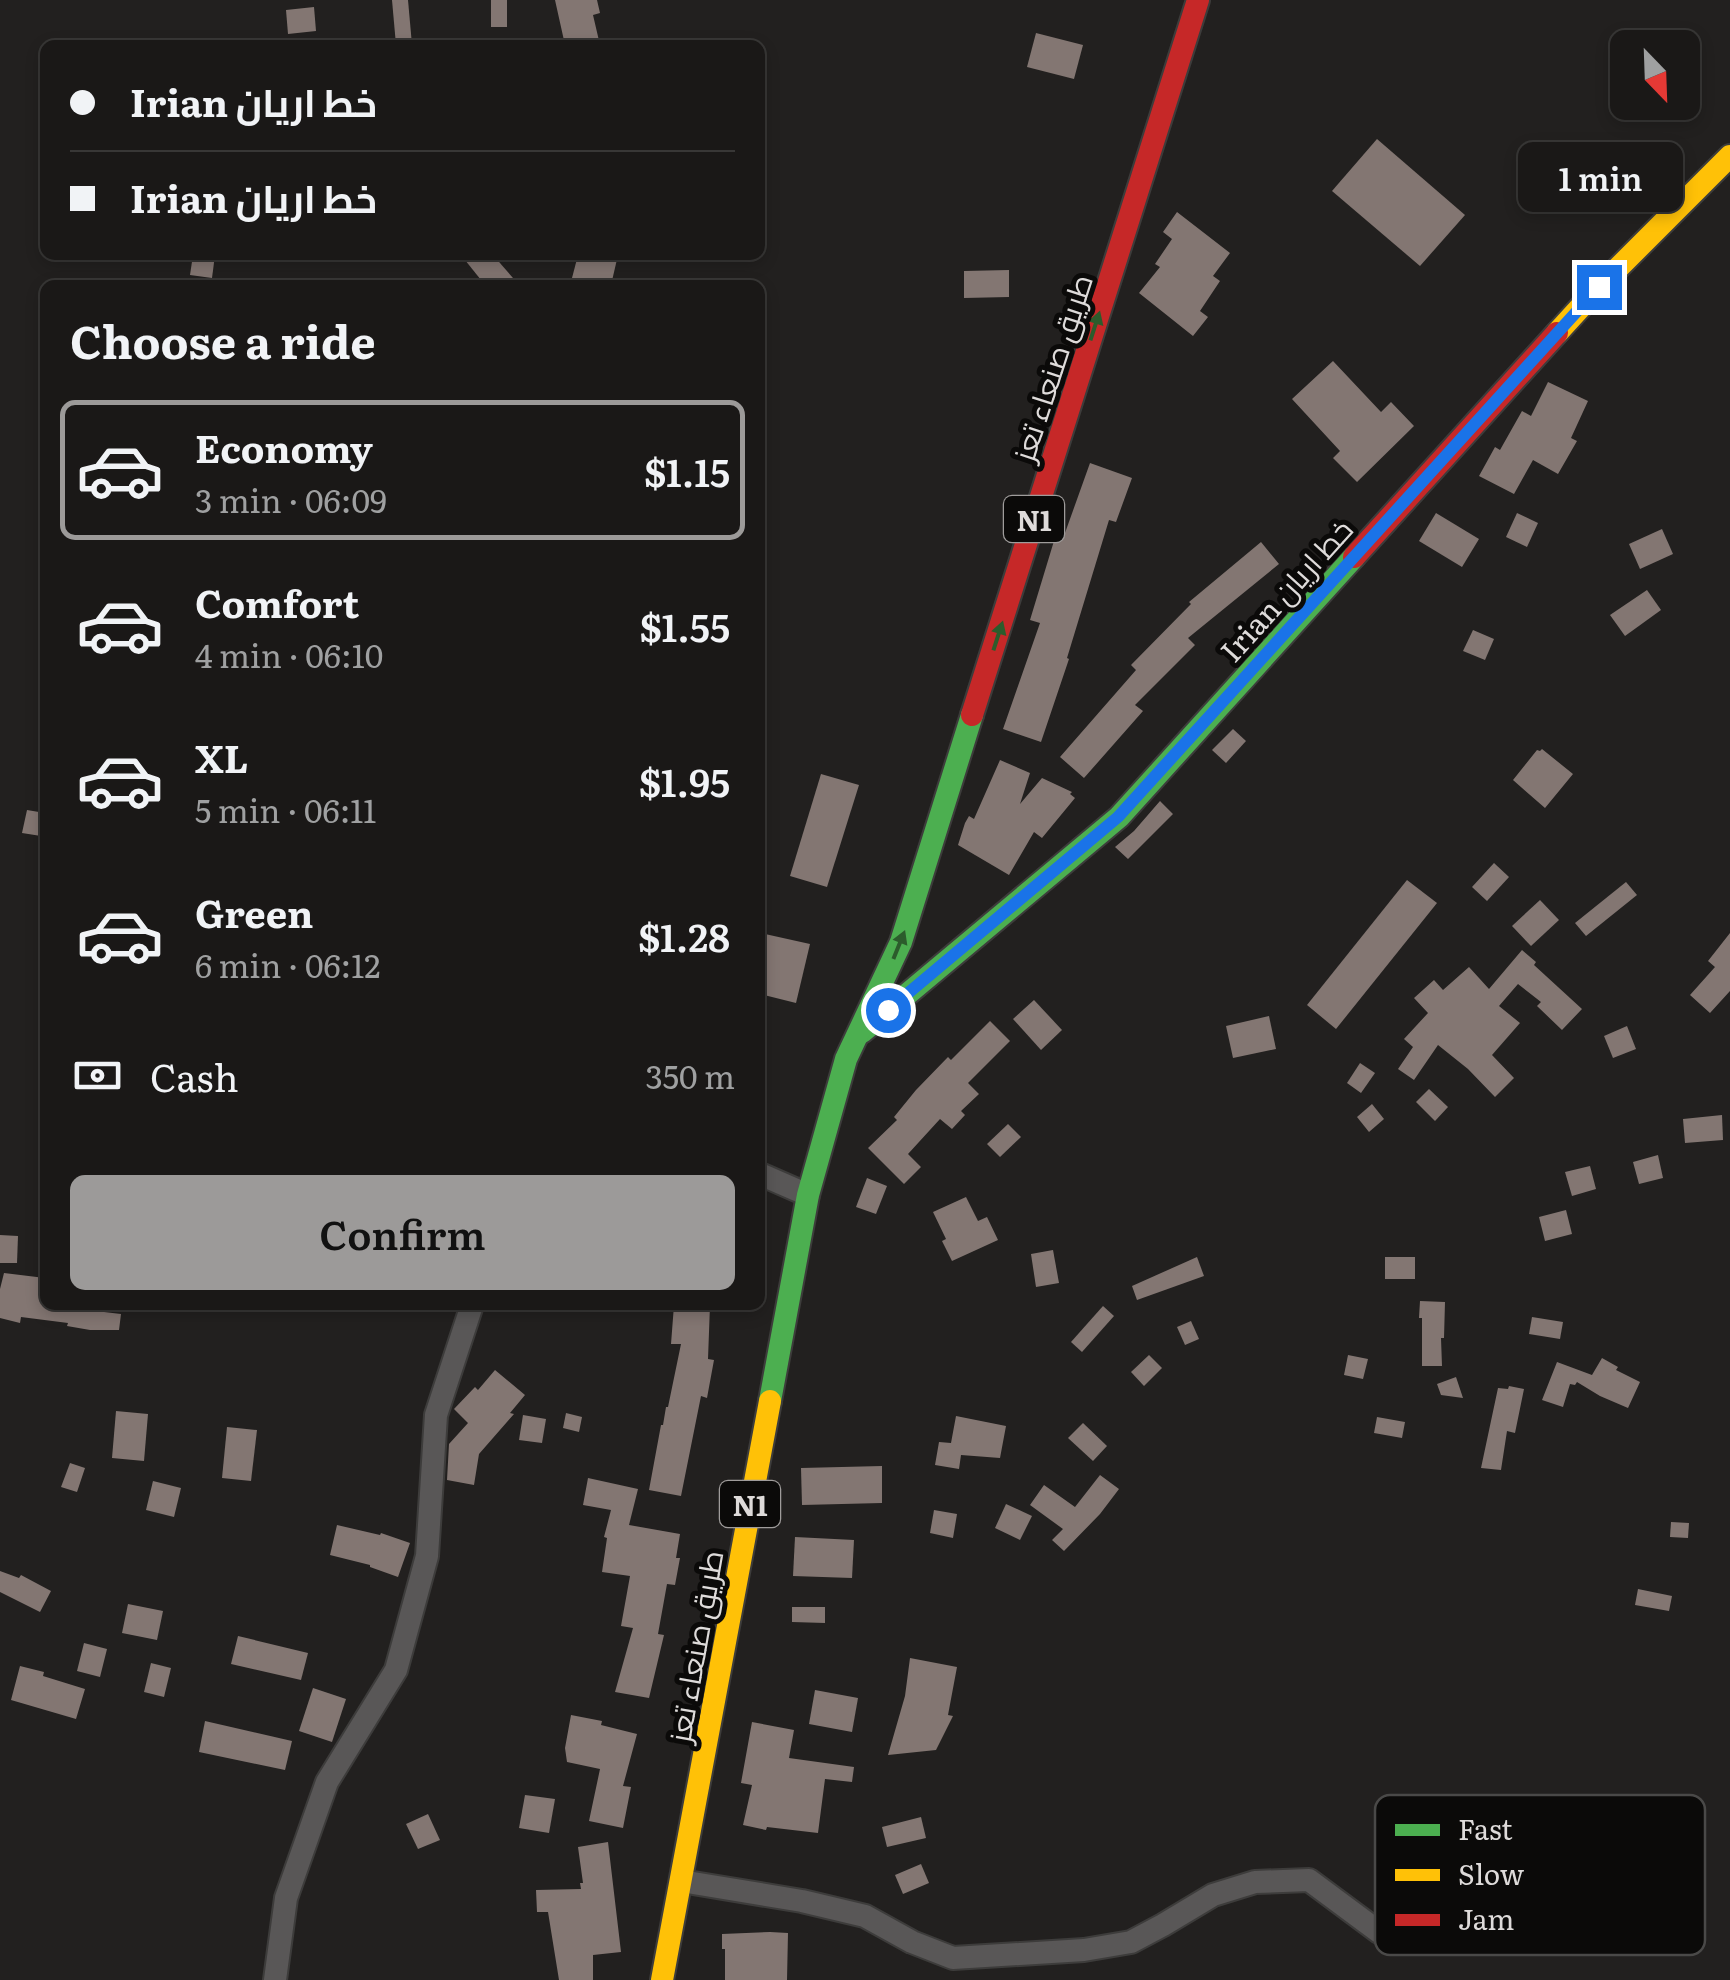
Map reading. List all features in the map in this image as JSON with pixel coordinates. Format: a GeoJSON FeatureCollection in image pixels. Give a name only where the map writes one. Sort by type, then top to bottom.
{"type":"FeatureCollection","features":[{"type":"Feature","properties":{"kind":"main road","name":"طريق صنعاء تعز"},"geometry":{"type":"LineString","coordinates":[[662,1980],[808,1195],[846,1059],[901,942],[1198,0]]}},
{"type":"Feature","properties":{"kind":"main road","name":"Irian خط اريان"},"geometry":{"type":"LineString","coordinates":[[859,1034],[1118,817],[1599,287],[1730,156]]}},
{"type":"Feature","properties":{"kind":"main road","name":"طريق صنعاء تعز"},"geometry":{"type":"LineString","coordinates":[[859,1034],[870,956]]}},
{"type":"Feature","properties":{"kind":"street"},"geometry":{"type":"LineString","coordinates":[[765,1176],[808,1195]]}},
{"type":"Feature","properties":{"kind":"street"},"geometry":{"type":"LineString","coordinates":[[275,1980],[286,1898],[327,1782],[396,1670],[427,1556],[436,1415],[470,1310]]}},
{"type":"Feature","properties":{"kind":"street"},"geometry":{"type":"LineString","coordinates":[[681,1881],[865,1916],[912,1942],[953,1958],[1084,1950],[1131,1942],[1213,1894],[1255,1882],[1309,1880],[1375,1929]]}},
{"type":"Feature","properties":{"kind":"building"},"geometry":{"type":"Polygon","coordinates":[[[392,0],[408,0],[412,40],[396,40],[392,0]]]}},
{"type":"Feature","properties":{"kind":"building"},"geometry":{"type":"Polygon","coordinates":[[[491,0],[507,0],[507,27],[491,27],[491,0]]]}},
{"type":"Feature","properties":{"kind":"building"},"geometry":{"type":"Polygon","coordinates":[[[555,0],[597,0],[600,13],[593,15],[599,40],[564,40],[555,0]]]}},
{"type":"Feature","properties":{"kind":"building"},"geometry":{"type":"Polygon","coordinates":[[[314,7],[316,31],[288,34],[286,10],[314,7]]]}},
{"type":"Feature","properties":{"kind":"building"},"geometry":{"type":"Polygon","coordinates":[[[1036,33],[1083,45],[1074,79],[1027,67],[1036,33]]]}},
{"type":"Feature","properties":{"kind":"building"},"geometry":{"type":"Polygon","coordinates":[[[1377,139],[1465,215],[1420,266],[1332,191],[1377,139]]]}},
{"type":"Feature","properties":{"kind":"building"},"geometry":{"type":"Polygon","coordinates":[[[1177,212],[1230,253],[1213,276],[1220,281],[1200,311],[1208,317],[1193,336],[1139,293],[1160,267],[1155,264],[1172,239],[1163,232],[1177,212]]]}},
{"type":"Feature","properties":{"kind":"building"},"geometry":{"type":"Polygon","coordinates":[[[192,260],[214,260],[212,278],[190,275],[192,260]]]}},
{"type":"Feature","properties":{"kind":"building"},"geometry":{"type":"Polygon","coordinates":[[[465,260],[497,260],[515,280],[481,280],[465,260]]]}},
{"type":"Feature","properties":{"kind":"building"},"geometry":{"type":"Polygon","coordinates":[[[577,260],[617,260],[612,280],[572,278],[577,260]]]}},
{"type":"Feature","properties":{"kind":"building"},"geometry":{"type":"Polygon","coordinates":[[[1009,270],[1009,297],[964,298],[964,271],[1009,270]]]}},
{"type":"Feature","properties":{"kind":"building"},"geometry":{"type":"Polygon","coordinates":[[[1333,361],[1381,412],[1391,402],[1414,426],[1357,482],[1333,458],[1340,451],[1292,399],[1333,361]]]}},
{"type":"Feature","properties":{"kind":"building"},"geometry":{"type":"Polygon","coordinates":[[[1548,382],[1588,401],[1571,438],[1577,441],[1558,474],[1533,460],[1514,494],[1479,476],[1495,447],[1500,450],[1522,411],[1531,416],[1548,382]]]}},
{"type":"Feature","properties":{"kind":"building"},"geometry":{"type":"Polygon","coordinates":[[[1090,463],[1132,478],[1116,522],[1109,520],[1041,742],[1003,729],[1040,623],[1030,620],[1057,531],[1065,533],[1090,463]]]}},
{"type":"Feature","properties":{"kind":"building"},"geometry":{"type":"Polygon","coordinates":[[[1436,513],[1479,539],[1462,567],[1419,541],[1436,513]]]}},
{"type":"Feature","properties":{"kind":"building"},"geometry":{"type":"Polygon","coordinates":[[[1517,513],[1538,523],[1527,547],[1506,537],[1517,513]]]}},
{"type":"Feature","properties":{"kind":"building"},"geometry":{"type":"Polygon","coordinates":[[[1662,529],[1673,554],[1640,569],[1629,544],[1662,529]]]}},
{"type":"Feature","properties":{"kind":"building"},"geometry":{"type":"Polygon","coordinates":[[[1261,542],[1279,564],[1188,638],[1195,645],[1135,705],[1143,711],[1084,778],[1060,757],[1136,670],[1131,665],[1189,602],[1261,542]]]}},
{"type":"Feature","properties":{"kind":"building"},"geometry":{"type":"Polygon","coordinates":[[[1647,590],[1661,610],[1625,636],[1610,615],[1647,590]]]}},
{"type":"Feature","properties":{"kind":"building"},"geometry":{"type":"Polygon","coordinates":[[[1473,630],[1494,639],[1485,660],[1463,651],[1473,630]]]}},
{"type":"Feature","properties":{"kind":"building"},"geometry":{"type":"Polygon","coordinates":[[[1233,729],[1246,741],[1226,763],[1212,750],[1233,729]]]}},
{"type":"Feature","properties":{"kind":"building"},"geometry":{"type":"Polygon","coordinates":[[[1542,749],[1573,774],[1545,808],[1513,780],[1542,749]]]}},
{"type":"Feature","properties":{"kind":"building"},"geometry":{"type":"Polygon","coordinates":[[[1000,760],[1030,773],[1020,804],[1042,778],[1072,792],[1075,798],[1042,838],[1034,832],[1009,875],[958,845],[965,823],[969,816],[974,819],[1000,760]]]}},
{"type":"Feature","properties":{"kind":"building"},"geometry":{"type":"Polygon","coordinates":[[[821,774],[859,785],[827,887],[790,876],[821,774]]]}},
{"type":"Feature","properties":{"kind":"building"},"geometry":{"type":"Polygon","coordinates":[[[1160,801],[1173,814],[1128,859],[1115,847],[1160,801]]]}},
{"type":"Feature","properties":{"kind":"building"},"geometry":{"type":"Polygon","coordinates":[[[27,810],[40,812],[40,836],[22,833],[27,810]]]}},
{"type":"Feature","properties":{"kind":"building"},"geometry":{"type":"Polygon","coordinates":[[[1494,863],[1509,877],[1487,901],[1472,887],[1494,863]]]}},
{"type":"Feature","properties":{"kind":"building"},"geometry":{"type":"Polygon","coordinates":[[[1407,880],[1437,903],[1336,1029],[1307,1005],[1407,880]]]}},
{"type":"Feature","properties":{"kind":"building"},"geometry":{"type":"Polygon","coordinates":[[[1626,882],[1637,895],[1586,936],[1575,923],[1626,882]]]}},
{"type":"Feature","properties":{"kind":"building"},"geometry":{"type":"Polygon","coordinates":[[[1540,900],[1559,920],[1531,946],[1512,926],[1540,900]]]}},
{"type":"Feature","properties":{"kind":"building"},"geometry":{"type":"Polygon","coordinates":[[[1730,933],[1730,991],[1710,1013],[1690,995],[1715,967],[1708,961],[1730,933]]]}},
{"type":"Feature","properties":{"kind":"building"},"geometry":{"type":"Polygon","coordinates":[[[765,934],[810,944],[796,1003],[765,995],[765,934]]]}},
{"type":"Feature","properties":{"kind":"building"},"geometry":{"type":"Polygon","coordinates":[[[1522,950],[1582,1009],[1562,1030],[1537,1006],[1541,1002],[1518,984],[1499,1006],[1520,1023],[1492,1055],[1514,1078],[1495,1097],[1438,1045],[1414,1080],[1398,1069],[1413,1047],[1404,1039],[1428,1013],[1414,998],[1434,980],[1443,990],[1469,967],[1489,989],[1522,950]]]}},
{"type":"Feature","properties":{"kind":"building"},"geometry":{"type":"Polygon","coordinates":[[[1034,1000],[1062,1030],[1041,1050],[1013,1019],[1034,1000]]]}},
{"type":"Feature","properties":{"kind":"building"},"geometry":{"type":"Polygon","coordinates":[[[1269,1016],[1276,1049],[1233,1058],[1226,1026],[1269,1016]]]}},
{"type":"Feature","properties":{"kind":"building"},"geometry":{"type":"Polygon","coordinates":[[[990,1021],[1010,1041],[968,1083],[979,1094],[961,1111],[965,1115],[952,1129],[940,1119],[908,1154],[921,1167],[904,1184],[868,1148],[897,1120],[894,1117],[916,1090],[990,1021]]]}},
{"type":"Feature","properties":{"kind":"building"},"geometry":{"type":"Polygon","coordinates":[[[1627,1026],[1636,1049],[1613,1058],[1604,1036],[1627,1026]]]}},
{"type":"Feature","properties":{"kind":"building"},"geometry":{"type":"Polygon","coordinates":[[[1360,1063],[1375,1073],[1361,1093],[1347,1083],[1360,1063]]]}},
{"type":"Feature","properties":{"kind":"building"},"geometry":{"type":"Polygon","coordinates":[[[1429,1089],[1448,1107],[1435,1121],[1416,1102],[1429,1089]]]}},
{"type":"Feature","properties":{"kind":"building"},"geometry":{"type":"Polygon","coordinates":[[[1372,1104],[1384,1119],[1369,1132],[1357,1117],[1372,1104]]]}},
{"type":"Feature","properties":{"kind":"building"},"geometry":{"type":"Polygon","coordinates":[[[1722,1115],[1723,1140],[1685,1143],[1683,1119],[1722,1115]]]}},
{"type":"Feature","properties":{"kind":"building"},"geometry":{"type":"Polygon","coordinates":[[[1008,1124],[1021,1137],[1000,1157],[987,1144],[1008,1124]]]}},
{"type":"Feature","properties":{"kind":"building"},"geometry":{"type":"Polygon","coordinates":[[[1658,1155],[1663,1178],[1639,1184],[1633,1162],[1658,1155]]]}},
{"type":"Feature","properties":{"kind":"building"},"geometry":{"type":"Polygon","coordinates":[[[1590,1166],[1596,1189],[1572,1196],[1565,1172],[1590,1166]]]}},
{"type":"Feature","properties":{"kind":"building"},"geometry":{"type":"Polygon","coordinates":[[[867,1178],[887,1186],[876,1214],[856,1207],[867,1178]]]}},
{"type":"Feature","properties":{"kind":"building"},"geometry":{"type":"Polygon","coordinates":[[[966,1197],[978,1221],[987,1217],[998,1240],[952,1261],[933,1212],[966,1197]]]}},
{"type":"Feature","properties":{"kind":"building"},"geometry":{"type":"Polygon","coordinates":[[[1566,1210],[1572,1234],[1545,1241],[1539,1217],[1566,1210]]]}},
{"type":"Feature","properties":{"kind":"building"},"geometry":{"type":"Polygon","coordinates":[[[0,1235],[18,1236],[17,1263],[0,1263],[0,1235]]]}},
{"type":"Feature","properties":{"kind":"building"},"geometry":{"type":"Polygon","coordinates":[[[1053,1250],[1059,1283],[1036,1287],[1031,1254],[1053,1250]]]}},
{"type":"Feature","properties":{"kind":"building"},"geometry":{"type":"Polygon","coordinates":[[[1197,1257],[1204,1276],[1137,1300],[1132,1286],[1197,1257]]]}},
{"type":"Feature","properties":{"kind":"building"},"geometry":{"type":"Polygon","coordinates":[[[1385,1257],[1415,1257],[1415,1279],[1385,1279],[1385,1257]]]}},
{"type":"Feature","properties":{"kind":"building"},"geometry":{"type":"Polygon","coordinates":[[[4,1273],[40,1277],[40,1310],[121,1314],[119,1330],[90,1330],[21,1317],[20,1323],[0,1318],[4,1273]]]}},
{"type":"Feature","properties":{"kind":"building"},"geometry":{"type":"Polygon","coordinates":[[[1420,1301],[1445,1302],[1442,1366],[1422,1366],[1420,1301]]]}},
{"type":"Feature","properties":{"kind":"building"},"geometry":{"type":"Polygon","coordinates":[[[1103,1306],[1114,1316],[1082,1352],[1071,1342],[1103,1306]]]}},
{"type":"Feature","properties":{"kind":"building"},"geometry":{"type":"Polygon","coordinates":[[[674,1310],[710,1310],[708,1359],[714,1360],[707,1398],[701,1396],[681,1496],[649,1490],[681,1344],[671,1344],[674,1310]]]}},
{"type":"Feature","properties":{"kind":"building"},"geometry":{"type":"Polygon","coordinates":[[[1532,1317],[1563,1322],[1560,1339],[1529,1334],[1532,1317]]]}},
{"type":"Feature","properties":{"kind":"building"},"geometry":{"type":"Polygon","coordinates":[[[1191,1321],[1199,1339],[1185,1345],[1177,1327],[1191,1321]]]}},
{"type":"Feature","properties":{"kind":"building"},"geometry":{"type":"Polygon","coordinates":[[[1149,1355],[1162,1368],[1144,1386],[1131,1372],[1149,1355]]]}},
{"type":"Feature","properties":{"kind":"building"},"geometry":{"type":"Polygon","coordinates":[[[1348,1355],[1368,1359],[1363,1379],[1344,1375],[1348,1355]]]}},
{"type":"Feature","properties":{"kind":"building"},"geometry":{"type":"Polygon","coordinates":[[[1602,1358],[1640,1382],[1628,1408],[1577,1382],[1570,1384],[1563,1407],[1542,1400],[1557,1362],[1592,1375],[1602,1358]]]}},
{"type":"Feature","properties":{"kind":"building"},"geometry":{"type":"Polygon","coordinates":[[[495,1370],[525,1395],[510,1413],[514,1414],[479,1454],[474,1485],[447,1480],[449,1444],[468,1423],[454,1409],[495,1370]]]}},
{"type":"Feature","properties":{"kind":"building"},"geometry":{"type":"Polygon","coordinates":[[[1456,1377],[1463,1398],[1441,1395],[1437,1384],[1456,1377]]]}},
{"type":"Feature","properties":{"kind":"building"},"geometry":{"type":"Polygon","coordinates":[[[1498,1388],[1524,1389],[1515,1433],[1507,1431],[1501,1470],[1481,1468],[1498,1388]]]}},
{"type":"Feature","properties":{"kind":"building"},"geometry":{"type":"Polygon","coordinates":[[[116,1411],[148,1414],[144,1461],[112,1458],[116,1411]]]}},
{"type":"Feature","properties":{"kind":"building"},"geometry":{"type":"Polygon","coordinates":[[[566,1413],[582,1417],[579,1432],[563,1428],[566,1413]]]}},
{"type":"Feature","properties":{"kind":"building"},"geometry":{"type":"Polygon","coordinates":[[[523,1415],[546,1419],[542,1443],[519,1440],[523,1415]]]}},
{"type":"Feature","properties":{"kind":"building"},"geometry":{"type":"Polygon","coordinates":[[[956,1416],[1006,1426],[1000,1458],[961,1455],[959,1469],[935,1465],[939,1442],[951,1443],[956,1416]]]}},
{"type":"Feature","properties":{"kind":"building"},"geometry":{"type":"Polygon","coordinates":[[[1377,1417],[1405,1422],[1402,1438],[1374,1433],[1377,1417]]]}},
{"type":"Feature","properties":{"kind":"building"},"geometry":{"type":"Polygon","coordinates":[[[1083,1423],[1107,1446],[1093,1461],[1068,1438],[1083,1423]]]}},
{"type":"Feature","properties":{"kind":"building"},"geometry":{"type":"Polygon","coordinates":[[[227,1427],[257,1430],[251,1481],[222,1478],[227,1427]]]}},
{"type":"Feature","properties":{"kind":"building"},"geometry":{"type":"Polygon","coordinates":[[[70,1463],[85,1468],[77,1492],[61,1487],[70,1463]]]}},
{"type":"Feature","properties":{"kind":"building"},"geometry":{"type":"Polygon","coordinates":[[[882,1466],[882,1503],[802,1505],[801,1468],[882,1466]]]}},
{"type":"Feature","properties":{"kind":"building"},"geometry":{"type":"Polygon","coordinates":[[[1100,1475],[1119,1489],[1064,1551],[1052,1540],[1063,1529],[1030,1505],[1044,1485],[1075,1507],[1100,1475]]]}},
{"type":"Feature","properties":{"kind":"building"},"geometry":{"type":"Polygon","coordinates":[[[588,1478],[638,1489],[629,1525],[680,1534],[675,1585],[667,1584],[658,1634],[664,1635],[649,1698],[615,1692],[633,1628],[621,1626],[630,1576],[602,1572],[607,1538],[604,1537],[611,1510],[583,1505],[588,1478]]]}},
{"type":"Feature","properties":{"kind":"building"},"geometry":{"type":"Polygon","coordinates":[[[153,1481],[181,1488],[174,1517],[146,1510],[153,1481]]]}},
{"type":"Feature","properties":{"kind":"building"},"geometry":{"type":"Polygon","coordinates":[[[1006,1504],[1032,1516],[1020,1540],[995,1528],[1006,1504]]]}},
{"type":"Feature","properties":{"kind":"building"},"geometry":{"type":"Polygon","coordinates":[[[934,1510],[957,1514],[953,1538],[930,1533],[934,1510]]]}},
{"type":"Feature","properties":{"kind":"building"},"geometry":{"type":"Polygon","coordinates":[[[1671,1522],[1689,1523],[1688,1538],[1670,1537],[1671,1522]]]}},
{"type":"Feature","properties":{"kind":"building"},"geometry":{"type":"Polygon","coordinates":[[[337,1525],[410,1543],[398,1577],[330,1555],[337,1525]]]}},
{"type":"Feature","properties":{"kind":"building"},"geometry":{"type":"Polygon","coordinates":[[[795,1537],[854,1540],[852,1578],[793,1576],[795,1537]]]}},
{"type":"Feature","properties":{"kind":"building"},"geometry":{"type":"Polygon","coordinates":[[[0,1571],[19,1578],[21,1575],[51,1591],[40,1612],[0,1592],[0,1571]]]}},
{"type":"Feature","properties":{"kind":"building"},"geometry":{"type":"Polygon","coordinates":[[[1638,1589],[1672,1596],[1669,1611],[1635,1605],[1638,1589]]]}},
{"type":"Feature","properties":{"kind":"building"},"geometry":{"type":"Polygon","coordinates":[[[128,1604],[163,1611],[157,1640],[122,1633],[128,1604]]]}},
{"type":"Feature","properties":{"kind":"building"},"geometry":{"type":"Polygon","coordinates":[[[792,1607],[825,1607],[825,1623],[792,1622],[792,1607]]]}},
{"type":"Feature","properties":{"kind":"building"},"geometry":{"type":"Polygon","coordinates":[[[238,1636],[308,1653],[301,1680],[231,1664],[238,1636]]]}},
{"type":"Feature","properties":{"kind":"building"},"geometry":{"type":"Polygon","coordinates":[[[84,1643],[107,1649],[100,1677],[77,1671],[84,1643]]]}},
{"type":"Feature","properties":{"kind":"building"},"geometry":{"type":"Polygon","coordinates":[[[910,1658],[957,1667],[948,1715],[953,1716],[936,1750],[888,1755],[905,1696],[910,1658]]]}},
{"type":"Feature","properties":{"kind":"building"},"geometry":{"type":"Polygon","coordinates":[[[151,1663],[171,1668],[164,1697],[144,1692],[151,1663]]]}},
{"type":"Feature","properties":{"kind":"building"},"geometry":{"type":"Polygon","coordinates":[[[20,1666],[85,1689],[76,1719],[11,1700],[20,1666]]]}},
{"type":"Feature","properties":{"kind":"building"},"geometry":{"type":"Polygon","coordinates":[[[313,1688],[346,1699],[332,1742],[299,1731],[313,1688]]]}},
{"type":"Feature","properties":{"kind":"building"},"geometry":{"type":"Polygon","coordinates":[[[815,1690],[858,1698],[852,1732],[809,1724],[815,1690]]]}},
{"type":"Feature","properties":{"kind":"building"},"geometry":{"type":"Polygon","coordinates":[[[571,1715],[637,1734],[623,1786],[631,1787],[623,1828],[589,1821],[600,1769],[567,1762],[565,1748],[571,1715]]]}},
{"type":"Feature","properties":{"kind":"building"},"geometry":{"type":"Polygon","coordinates":[[[205,1721],[292,1741],[285,1770],[199,1752],[205,1721]]]}},
{"type":"Feature","properties":{"kind":"building"},"geometry":{"type":"Polygon","coordinates":[[[752,1722],[794,1730],[789,1758],[854,1767],[852,1782],[825,1779],[818,1833],[743,1825],[752,1785],[741,1783],[752,1722]]]}},
{"type":"Feature","properties":{"kind":"building"},"geometry":{"type":"Polygon","coordinates":[[[525,1795],[555,1799],[549,1833],[519,1828],[525,1795]]]}},
{"type":"Feature","properties":{"kind":"building"},"geometry":{"type":"Polygon","coordinates":[[[428,1814],[440,1840],[418,1849],[406,1824],[428,1814]]]}},
{"type":"Feature","properties":{"kind":"building"},"geometry":{"type":"Polygon","coordinates":[[[921,1817],[926,1838],[887,1847],[882,1827],[921,1817]]]}},
{"type":"Feature","properties":{"kind":"building"},"geometry":{"type":"Polygon","coordinates":[[[608,1842],[621,1952],[593,1955],[593,1980],[559,1980],[548,1912],[537,1912],[536,1890],[581,1889],[578,1847],[608,1842]]]}},
{"type":"Feature","properties":{"kind":"building"},"geometry":{"type":"Polygon","coordinates":[[[921,1864],[929,1883],[903,1894],[895,1875],[921,1864]]]}},
{"type":"Feature","properties":{"kind":"building"},"geometry":{"type":"Polygon","coordinates":[[[788,1933],[787,1980],[725,1980],[722,1934],[788,1933]]]}},
{"type":"Feature","properties":{"kind":"traffic: fast"},"geometry":{"type":"LineString","coordinates":[[862,1032],[1119,817],[1354,557]]}},
{"type":"Feature","properties":{"kind":"traffic: fast"},"geometry":{"type":"LineString","coordinates":[[770,1401],[808,1195],[846,1059],[901,942],[972,715]]}},
{"type":"Feature","properties":{"kind":"traffic: slow"},"geometry":{"type":"LineString","coordinates":[[1557,333],[1730,156]]}},
{"type":"Feature","properties":{"kind":"traffic: slow"},"geometry":{"type":"LineString","coordinates":[[662,1980],[770,1401]]}},
{"type":"Feature","properties":{"kind":"traffic: jam"},"geometry":{"type":"LineString","coordinates":[[972,715],[1198,0]]}},
{"type":"Feature","properties":{"kind":"traffic: jam"},"geometry":{"type":"LineString","coordinates":[[1354,557],[1557,333]]}},
{"type":"Feature","properties":{"kind":"route"},"geometry":{"type":"LineString","coordinates":[[888,1010],[1118,817],[1599,287]]}}]}
